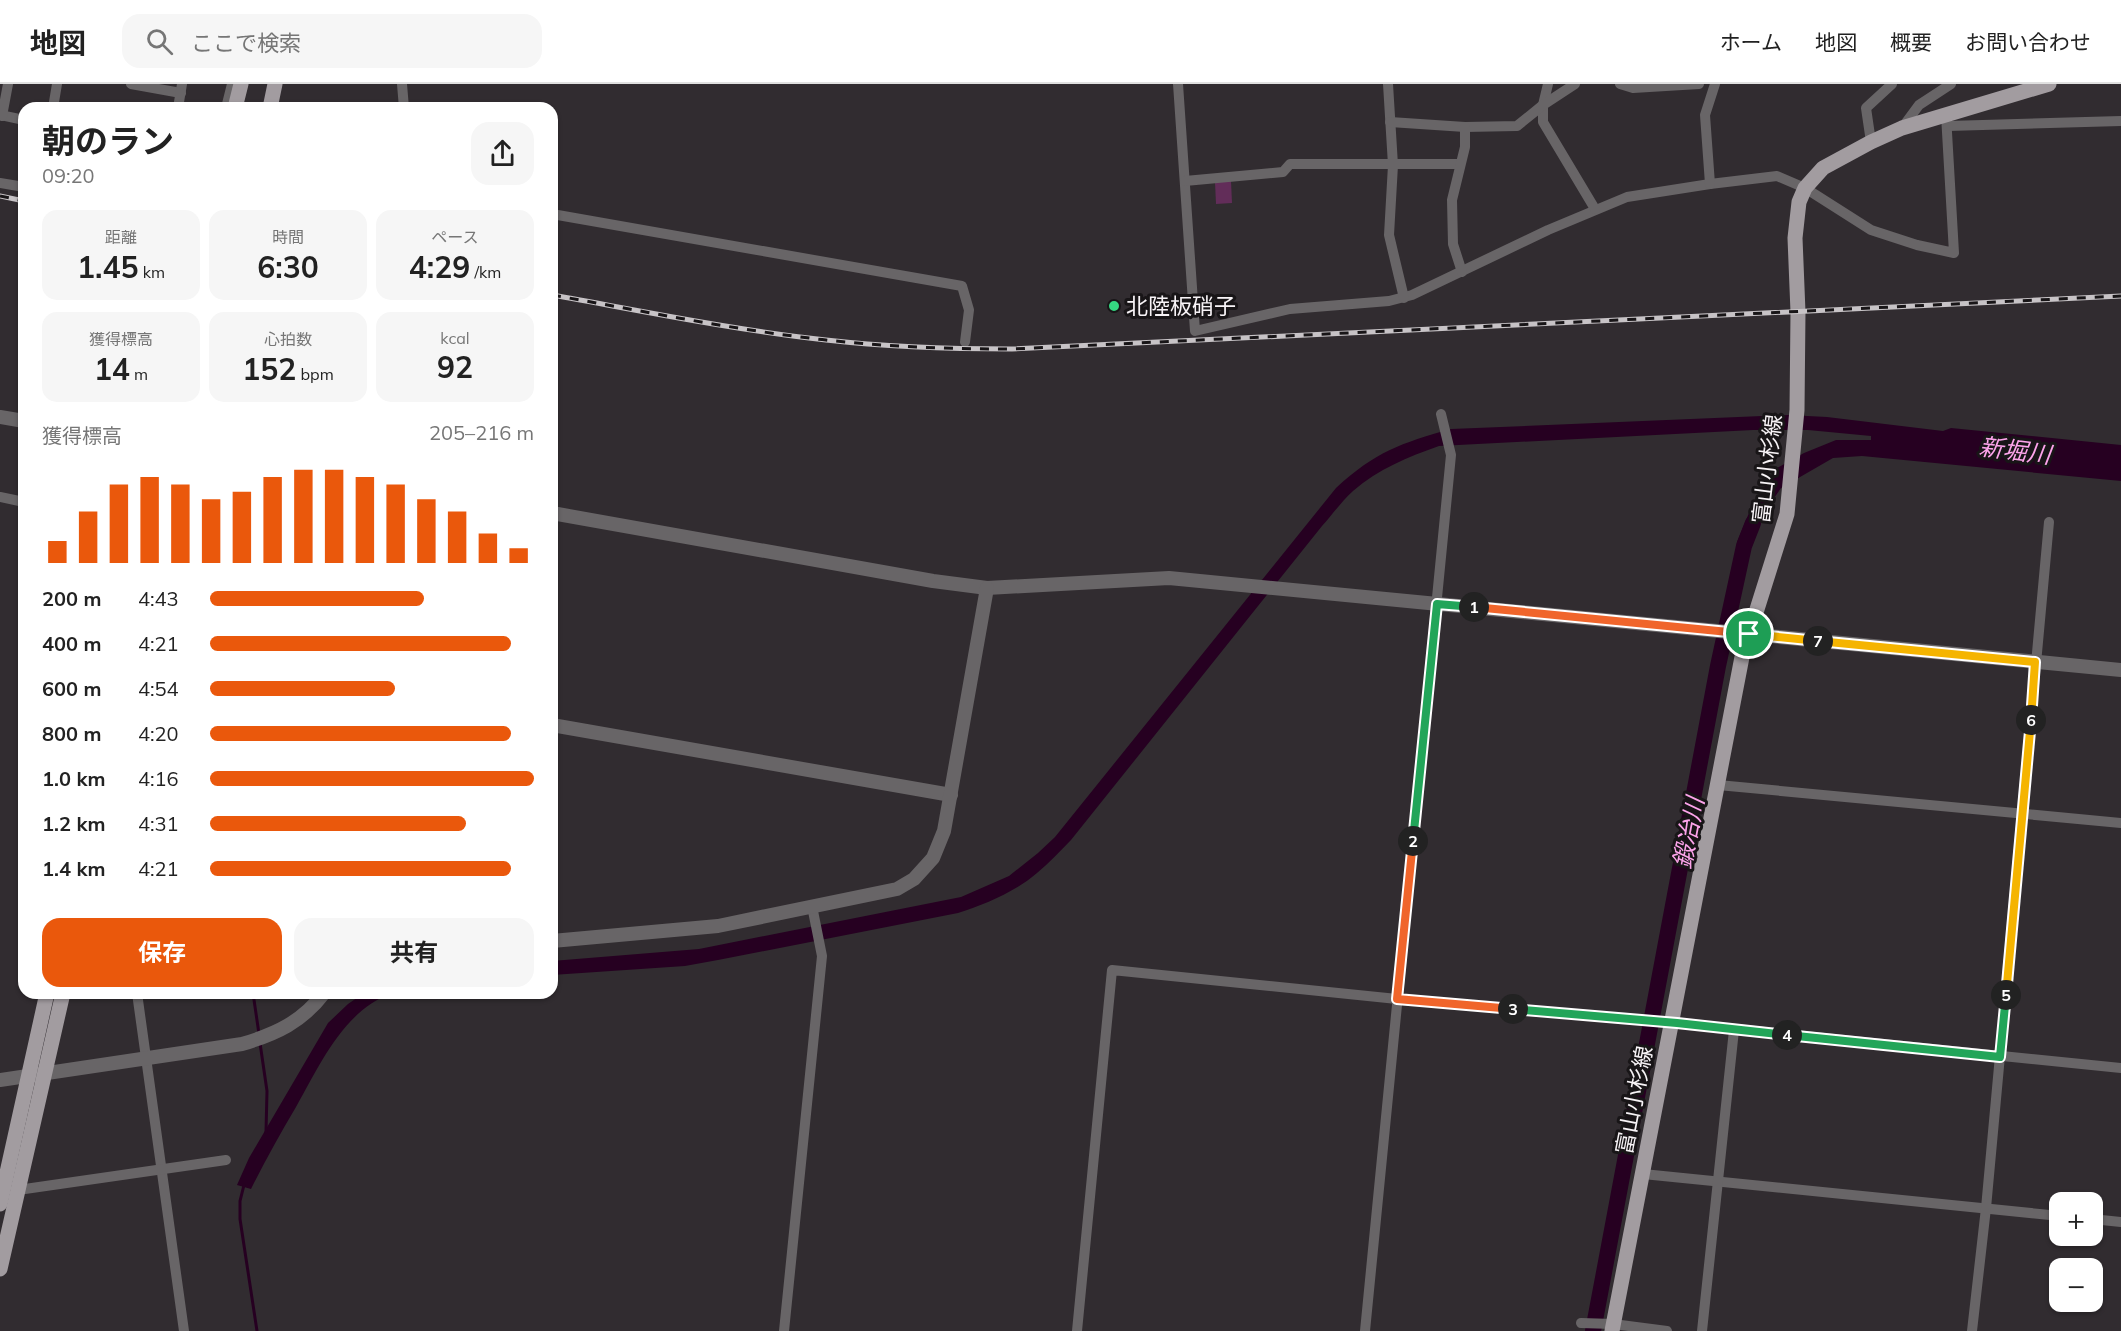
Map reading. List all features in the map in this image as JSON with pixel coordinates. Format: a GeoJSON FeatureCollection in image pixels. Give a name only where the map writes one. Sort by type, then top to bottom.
{"type":"FeatureCollection","features":[{"type":"Feature","properties":{"kind":"main road"},"geometry":{"type":"LineString","coordinates":[[236,102],[241,84]]}},
{"type":"Feature","properties":{"kind":"main road"},"geometry":{"type":"LineString","coordinates":[[246,102],[250,84]]}},
{"type":"Feature","properties":{"kind":"main road"},"geometry":{"type":"LineString","coordinates":[[260,102],[264,84]]}},
{"type":"Feature","properties":{"kind":"main road"},"geometry":{"type":"LineString","coordinates":[[271,102],[275,84]]}},
{"type":"Feature","properties":{"kind":"main road","name":"富山小杉線"},"geometry":{"type":"LineString","coordinates":[[1609,1326],[1643,1174],[1669,1022],[1742,657],[1743,633],[1783,533],[1797,410],[1796,215],[1805,188],[1823,168],[1902,128],[1947,121],[2049,84]]}},
{"type":"Feature","properties":{"kind":"main road"},"geometry":{"type":"LineString","coordinates":[[1,1197],[46,999]]}},
{"type":"Feature","properties":{"kind":"main road"},"geometry":{"type":"LineString","coordinates":[[0,1269],[62,999]]}},
{"type":"Feature","properties":{"kind":"street"},"geometry":{"type":"LineString","coordinates":[[8,84],[1,116],[18,119]]}},
{"type":"Feature","properties":{"kind":"street"},"geometry":{"type":"LineString","coordinates":[[54,102],[57,84]]}},
{"type":"Feature","properties":{"kind":"street"},"geometry":{"type":"LineString","coordinates":[[131,84],[182,88]]}},
{"type":"Feature","properties":{"kind":"street"},"geometry":{"type":"LineString","coordinates":[[228,102],[232,84]]}},
{"type":"Feature","properties":{"kind":"street"},"geometry":{"type":"LineString","coordinates":[[278,102],[283,84]]}},
{"type":"Feature","properties":{"kind":"street"},"geometry":{"type":"LineString","coordinates":[[402,84],[404,102]]}},
{"type":"Feature","properties":{"kind":"street"},"geometry":{"type":"LineString","coordinates":[[1178,84],[1195,331],[1290,309],[1404,298],[1595,209],[1627,197],[1777,176],[1805,188],[1871,230],[1907,242],[1954,253],[1947,121],[2121,122]]}},
{"type":"Feature","properties":{"kind":"street"},"geometry":{"type":"LineString","coordinates":[[1388,84],[1393,165],[1389,235],[1404,298]]}},
{"type":"Feature","properties":{"kind":"street"},"geometry":{"type":"LineString","coordinates":[[1548,84],[1543,105],[1544,122],[1595,209]]}},
{"type":"Feature","properties":{"kind":"street"},"geometry":{"type":"LineString","coordinates":[[1390,122],[1465,127],[1517,126],[1575,84]]}},
{"type":"Feature","properties":{"kind":"street"},"geometry":{"type":"LineString","coordinates":[[1620,84],[1633,88],[1699,84]]}},
{"type":"Feature","properties":{"kind":"street"},"geometry":{"type":"LineString","coordinates":[[1710,184],[1705,114],[1715,84]]}},
{"type":"Feature","properties":{"kind":"street"},"geometry":{"type":"LineString","coordinates":[[1871,142],[1866,108],[1892,84]]}},
{"type":"Feature","properties":{"kind":"street"},"geometry":{"type":"LineString","coordinates":[[1902,128],[1918,105],[1951,84]]}},
{"type":"Feature","properties":{"kind":"street"},"geometry":{"type":"LineString","coordinates":[[1462,272],[1453,244],[1452,200],[1465,147],[1465,127]]}},
{"type":"Feature","properties":{"kind":"street"},"geometry":{"type":"LineString","coordinates":[[1185,181],[1283,172],[1290,164],[1460,164]]}},
{"type":"Feature","properties":{"kind":"street"},"geometry":{"type":"LineString","coordinates":[[0,183],[18,186]]}},
{"type":"Feature","properties":{"kind":"street"},"geometry":{"type":"LineString","coordinates":[[558,215],[962,286],[969,310],[964,342]]}},
{"type":"Feature","properties":{"kind":"street"},"geometry":{"type":"LineString","coordinates":[[1365,1331],[1437,604],[1450,450],[1441,414]]}},
{"type":"Feature","properties":{"kind":"street"},"geometry":{"type":"LineString","coordinates":[[0,417],[18,420]]}},
{"type":"Feature","properties":{"kind":"street"},"geometry":{"type":"LineString","coordinates":[[0,497],[18,501]]}},
{"type":"Feature","properties":{"kind":"street"},"geometry":{"type":"LineString","coordinates":[[558,514],[933,581],[987,588],[1169,578],[2121,670]]}},
{"type":"Feature","properties":{"kind":"street"},"geometry":{"type":"LineString","coordinates":[[1972,1331],[1986,1208],[2049,522]]}},
{"type":"Feature","properties":{"kind":"street"},"geometry":{"type":"LineString","coordinates":[[558,939],[718,926],[897,890],[914,879],[933,858],[944,831],[987,588]]}},
{"type":"Feature","properties":{"kind":"street"},"geometry":{"type":"LineString","coordinates":[[558,726],[951,795]]}},
{"type":"Feature","properties":{"kind":"street"},"geometry":{"type":"LineString","coordinates":[[1718,785],[2121,823]]}},
{"type":"Feature","properties":{"kind":"street"},"geometry":{"type":"LineString","coordinates":[[784,1331],[822,956],[812,906]]}},
{"type":"Feature","properties":{"kind":"street"},"geometry":{"type":"LineString","coordinates":[[1077,1331],[1112,970],[1397,999],[1669,1022],[2121,1068]]}},
{"type":"Feature","properties":{"kind":"street"},"geometry":{"type":"LineString","coordinates":[[138,999],[184,1331]]}},
{"type":"Feature","properties":{"kind":"street"},"geometry":{"type":"LineString","coordinates":[[0,1080],[242,1044],[291,1026],[320,999]]}},
{"type":"Feature","properties":{"kind":"street"},"geometry":{"type":"LineString","coordinates":[[1702,1331],[1734,1030]]}},
{"type":"Feature","properties":{"kind":"street"},"geometry":{"type":"LineString","coordinates":[[18,1190],[226,1160]]}},
{"type":"Feature","properties":{"kind":"street"},"geometry":{"type":"LineString","coordinates":[[1643,1174],[2049,1215]]}},
{"type":"Feature","properties":{"kind":"street"},"geometry":{"type":"LineString","coordinates":[[2103,1220],[2121,1222]]}},
{"type":"Feature","properties":{"kind":"street"},"geometry":{"type":"LineString","coordinates":[[1581,1323],[1667,1331]]}},
{"type":"Feature","properties":{"kind":"shaded area"},"geometry":{"type":"Polygon","coordinates":[[[1231,181],[1232,203],[1216,204],[1215,182],[1231,181]]]}},
{"type":"Feature","properties":{"kind":"water","name":"新堀川"},"geometry":{"type":"Polygon","coordinates":[[[1788,415],[1827,417],[1943,431],[1951,428],[2121,445],[2121,481],[1862,456],[1833,458],[1781,488],[1765,511],[1752,546],[1737,542],[1751,508],[1777,468],[1804,453],[1836,440],[1871,440],[1871,436],[1808,430],[1753,430],[1439,446],[1383,470],[1349,495],[1071,840],[1041,869],[1010,892],[958,913],[718,960],[685,966],[558,975],[558,961],[699,949],[961,897],[1009,876],[1055,837],[1336,488],[1363,466],[1389,450],[1451,429],[1788,415]]]}},
{"type":"Feature","properties":{"kind":"water"},"geometry":{"type":"Polygon","coordinates":[[[355,999],[379,999],[360,1012],[346,1026],[324,1057],[251,1189],[237,1185],[249,1158],[328,1023],[355,999]]]}},
{"type":"Feature","properties":{"kind":"waterway","name":"鍛冶川"},"geometry":{"type":"LineString","coordinates":[[1593,1331],[1718,666],[1744,546],[1753,523]]}},
{"type":"Feature","properties":{"kind":"waterway"},"geometry":{"type":"LineString","coordinates":[[254,999],[259,1034]]}},
{"type":"Feature","properties":{"kind":"waterway"},"geometry":{"type":"LineString","coordinates":[[260,1043],[267,1091],[266,1132]]}},
{"type":"Feature","properties":{"kind":"waterway"},"geometry":{"type":"LineString","coordinates":[[244,1185],[240,1201],[240,1219],[257,1331]]}},
{"type":"Feature","properties":{"kind":"railway"},"geometry":{"type":"LineString","coordinates":[[0,196],[18,200]]}},
{"type":"Feature","properties":{"kind":"railway"},"geometry":{"type":"LineString","coordinates":[[558,296],[723,326],[826,340],[919,347],[1012,349],[2121,296]]}},
{"type":"Feature","properties":{"kind":"place","name":"北陸板硝子"},"geometry":{"type":"Point","coordinates":[1114,306]}},
{"type":"Feature","properties":{"kind":"route"},"geometry":{"type":"LineString","coordinates":[[1437,604],[1749,634],[2035,662],[2000,1057],[1677,1023],[1397,999],[1437,604]]}}]}
